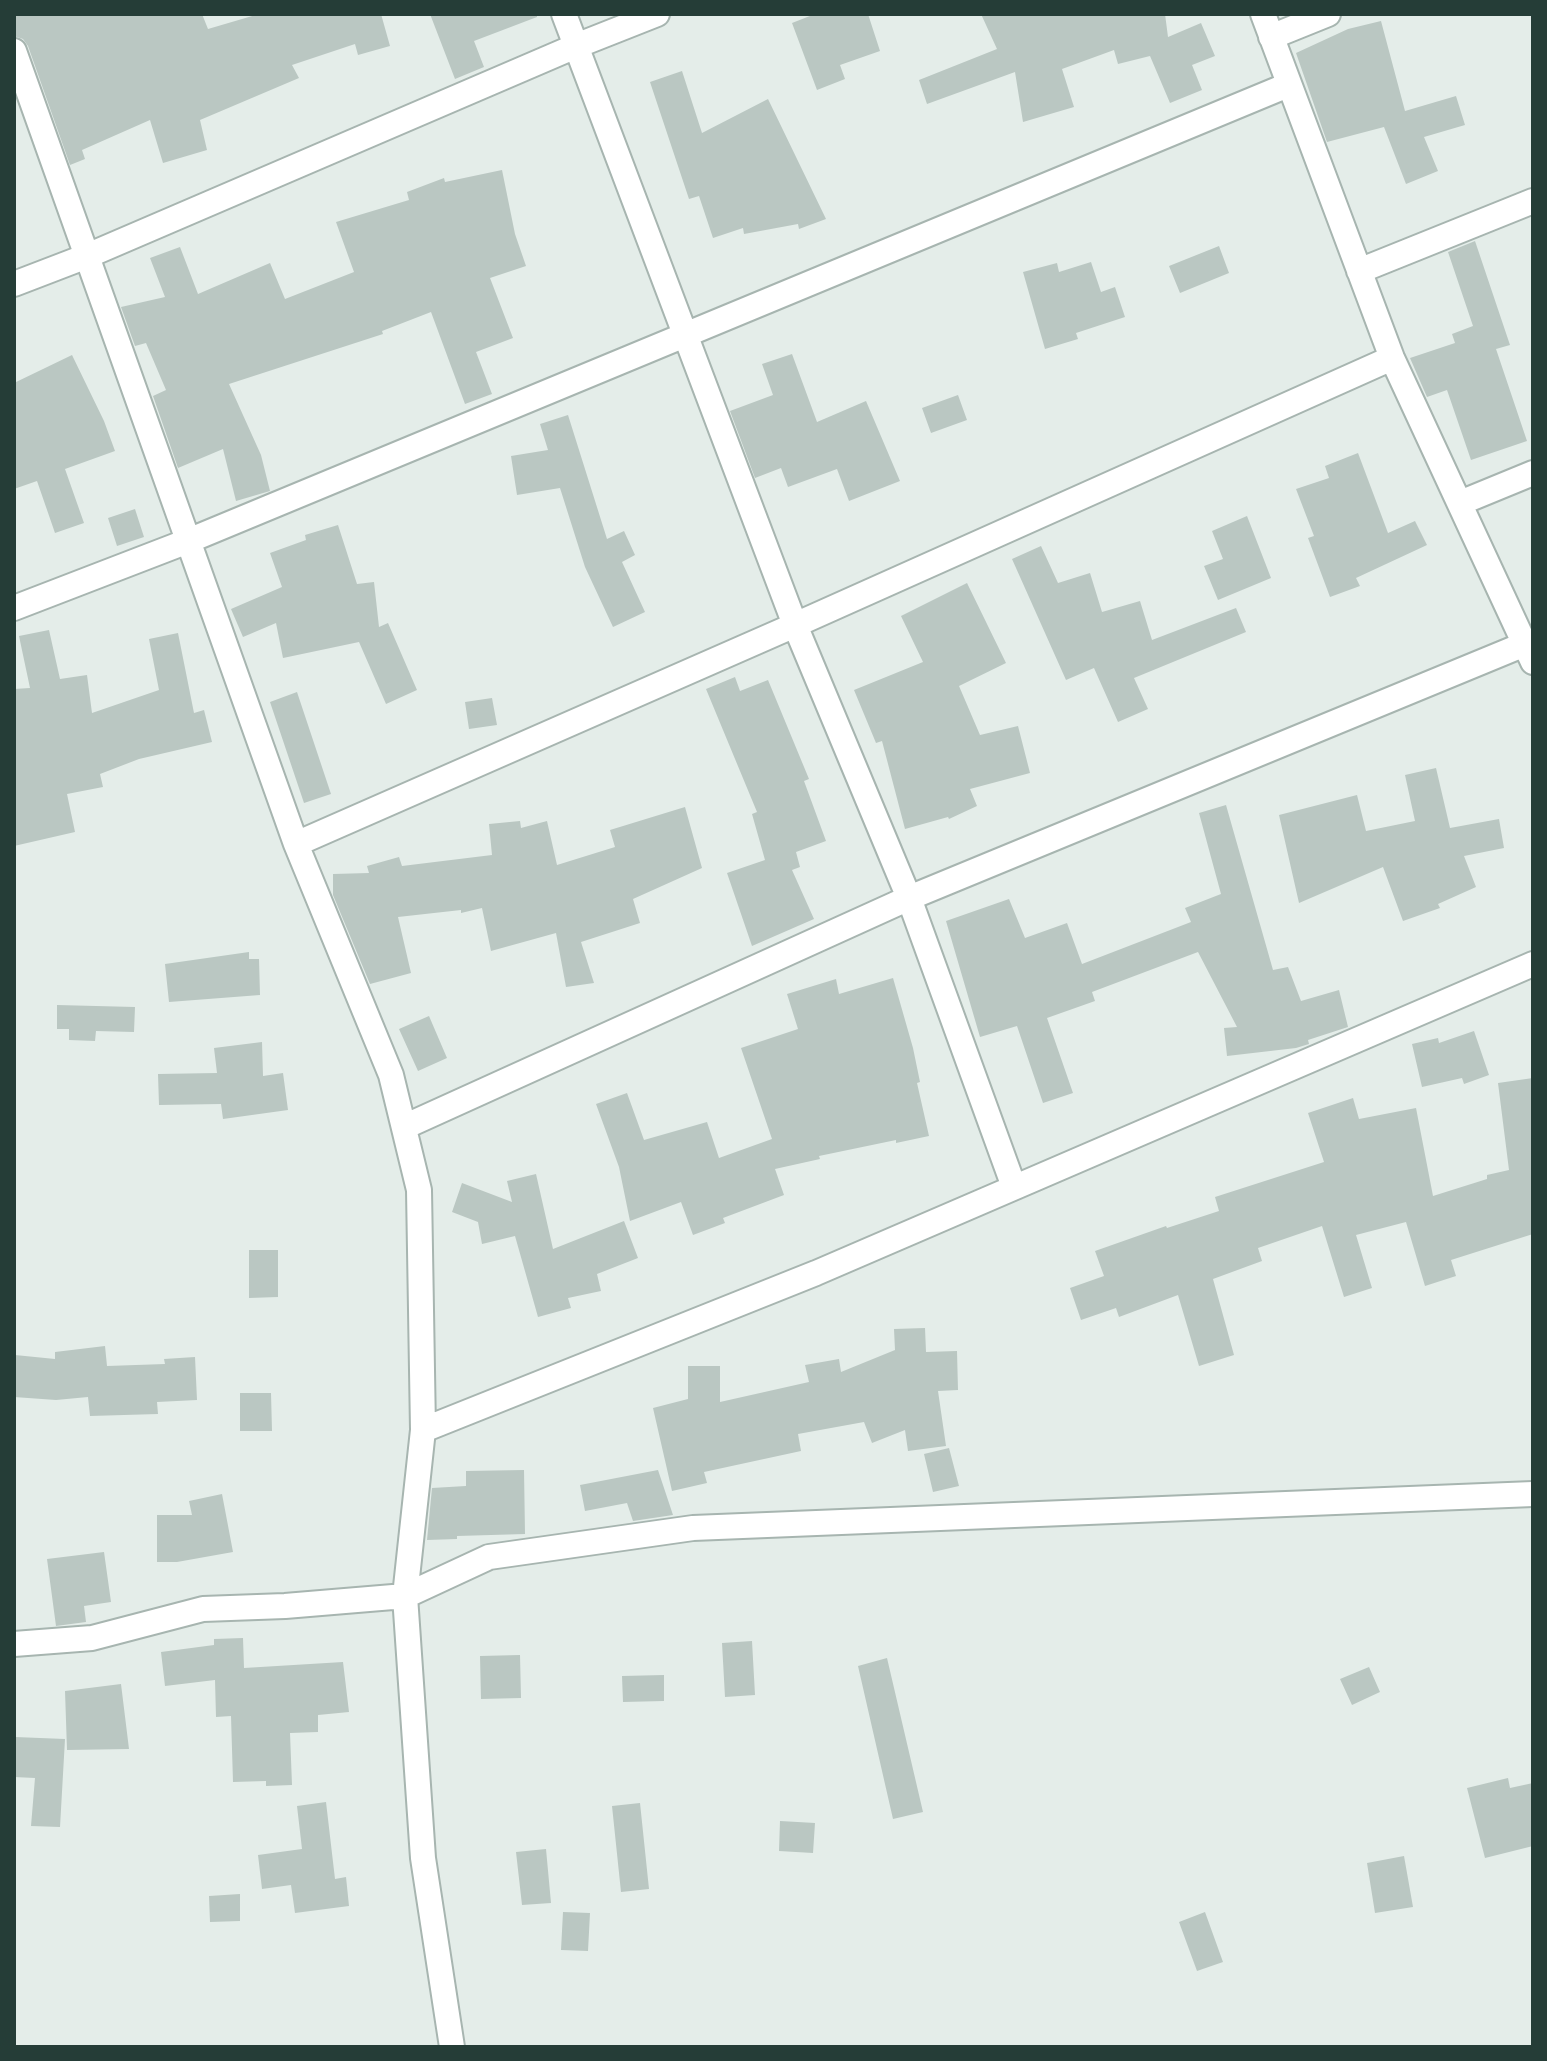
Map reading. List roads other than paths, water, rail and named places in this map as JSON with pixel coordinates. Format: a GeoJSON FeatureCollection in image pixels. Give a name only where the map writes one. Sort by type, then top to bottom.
{"type":"FeatureCollection","features":[{"type":"Feature","properties":{"kind":"street"},"geometry":{"type":"LineString","coordinates":[[564,14],[795,625],[909,898],[1014,1187]]}},
{"type":"Feature","properties":{"kind":"street"},"geometry":{"type":"LineString","coordinates":[[14,284],[87,256],[657,14]]}},
{"type":"Feature","properties":{"kind":"street"},"geometry":{"type":"LineString","coordinates":[[404,1127],[909,898],[1529,653],[1392,358],[1263,14]]}},
{"type":"Feature","properties":{"kind":"street"},"geometry":{"type":"LineString","coordinates":[[1271,37],[1328,14]]}},
{"type":"Feature","properties":{"kind":"street"},"geometry":{"type":"LineString","coordinates":[[14,51],[296,844],[391,1075],[419,1190],[423,1430],[405,1596],[423,1858],[452,2047]]}},
{"type":"Feature","properties":{"kind":"street"},"geometry":{"type":"LineString","coordinates":[[14,608],[188,541],[1288,85]]}},
{"type":"Feature","properties":{"kind":"street"},"geometry":{"type":"LineString","coordinates":[[1359,271],[1533,201]]}},
{"type":"Feature","properties":{"kind":"street"},"geometry":{"type":"LineString","coordinates":[[296,844],[1392,358]]}},
{"type":"Feature","properties":{"kind":"street"},"geometry":{"type":"LineString","coordinates":[[1460,503],[1533,473]]}},
{"type":"Feature","properties":{"kind":"street"},"geometry":{"type":"LineString","coordinates":[[423,1430],[816,1273],[1533,964]]}},
{"type":"Feature","properties":{"kind":"street"},"geometry":{"type":"LineString","coordinates":[[14,1644],[92,1638],[203,1609],[405,1596],[489,1557],[693,1528],[1533,1494]]}}]}
